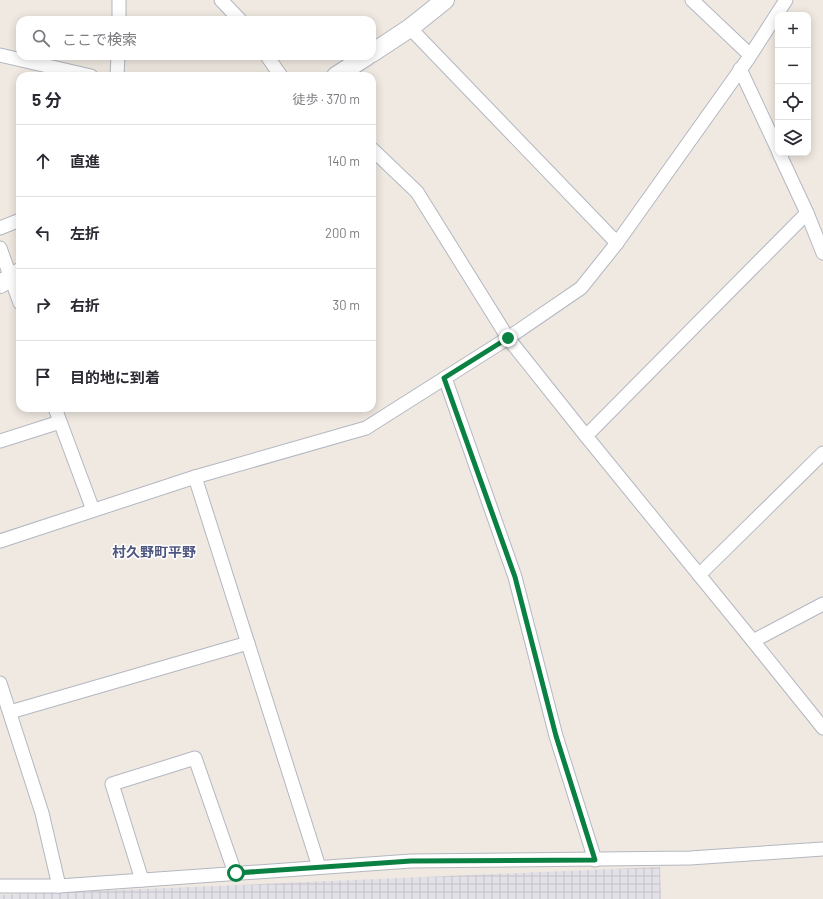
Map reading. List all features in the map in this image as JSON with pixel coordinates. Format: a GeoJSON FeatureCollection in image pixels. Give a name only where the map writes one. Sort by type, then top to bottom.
{"type":"FeatureCollection","features":[{"type":"Feature","properties":{"kind":"main road"},"geometry":{"type":"LineString","coordinates":[[376,49],[410,28],[444,0]]}},
{"type":"Feature","properties":{"kind":"main road"},"geometry":{"type":"LineString","coordinates":[[342,72],[361,60]]}},
{"type":"Feature","properties":{"kind":"street"},"geometry":{"type":"LineString","coordinates":[[119,0],[119,16]]}},
{"type":"Feature","properties":{"kind":"street"},"geometry":{"type":"LineString","coordinates":[[220,0],[236,16]]}},
{"type":"Feature","properties":{"kind":"street"},"geometry":{"type":"LineString","coordinates":[[692,0],[750,55]]}},
{"type":"Feature","properties":{"kind":"street"},"geometry":{"type":"LineString","coordinates":[[0,541],[195,477],[366,428],[508,338],[581,288],[617,243],[750,55],[786,0]]}},
{"type":"Feature","properties":{"kind":"street"},"geometry":{"type":"LineString","coordinates":[[410,28],[617,243]]}},
{"type":"Feature","properties":{"kind":"street"},"geometry":{"type":"LineString","coordinates":[[0,55],[16,59]]}},
{"type":"Feature","properties":{"kind":"street"},"geometry":{"type":"LineString","coordinates":[[22,60],[74,72]]}},
{"type":"Feature","properties":{"kind":"street"},"geometry":{"type":"LineString","coordinates":[[118,60],[118,72]]}},
{"type":"Feature","properties":{"kind":"street"},"geometry":{"type":"LineString","coordinates":[[270,60],[278,72]]}},
{"type":"Feature","properties":{"kind":"street"},"geometry":{"type":"LineString","coordinates":[[740,69],[775,144]]}},
{"type":"Feature","properties":{"kind":"street"},"geometry":{"type":"LineString","coordinates":[[376,153],[417,192],[508,338],[823,728]]}},
{"type":"Feature","properties":{"kind":"street"},"geometry":{"type":"LineString","coordinates":[[780,156],[807,213],[823,253]]}},
{"type":"Feature","properties":{"kind":"street"},"geometry":{"type":"LineString","coordinates":[[586,436],[807,213]]}},
{"type":"Feature","properties":{"kind":"street"},"geometry":{"type":"LineString","coordinates":[[0,228],[16,222]]}},
{"type":"Feature","properties":{"kind":"street"},"geometry":{"type":"LineString","coordinates":[[0,248],[16,293]]}},
{"type":"Feature","properties":{"kind":"street"},"geometry":{"type":"LineString","coordinates":[[444,378],[515,577],[556,736],[595,860]]}},
{"type":"Feature","properties":{"kind":"street"},"geometry":{"type":"LineString","coordinates":[[57,412],[93,510]]}},
{"type":"Feature","properties":{"kind":"street"},"geometry":{"type":"LineString","coordinates":[[0,440],[60,422]]}},
{"type":"Feature","properties":{"kind":"street"},"geometry":{"type":"LineString","coordinates":[[699,575],[823,453]]}},
{"type":"Feature","properties":{"kind":"street"},"geometry":{"type":"LineString","coordinates":[[195,477],[320,868]]}},
{"type":"Feature","properties":{"kind":"street"},"geometry":{"type":"LineString","coordinates":[[753,640],[823,604]]}},
{"type":"Feature","properties":{"kind":"street"},"geometry":{"type":"LineString","coordinates":[[10,712],[248,643]]}},
{"type":"Feature","properties":{"kind":"street"},"geometry":{"type":"LineString","coordinates":[[0,683],[42,813],[59,886]]}},
{"type":"Feature","properties":{"kind":"street"},"geometry":{"type":"LineString","coordinates":[[142,880],[112,784],[195,758],[236,873]]}},
{"type":"Feature","properties":{"kind":"street"},"geometry":{"type":"LineString","coordinates":[[0,886],[59,886],[411,861],[690,858],[823,849]]}},
{"type":"Feature","properties":{"kind":"shaded area"},"geometry":{"type":"Polygon","coordinates":[[[660,867],[661,899],[0,899],[0,895],[660,867]]]}},
{"type":"Feature","properties":{"kind":"district","name":"村久野町平野"},"geometry":{"type":"Point","coordinates":[154,551]}},
{"type":"Feature","properties":{"kind":"route"},"geometry":{"type":"LineString","coordinates":[[236,873],[411,861],[595,860],[556,736],[515,577],[444,378],[508,338]]}}]}
